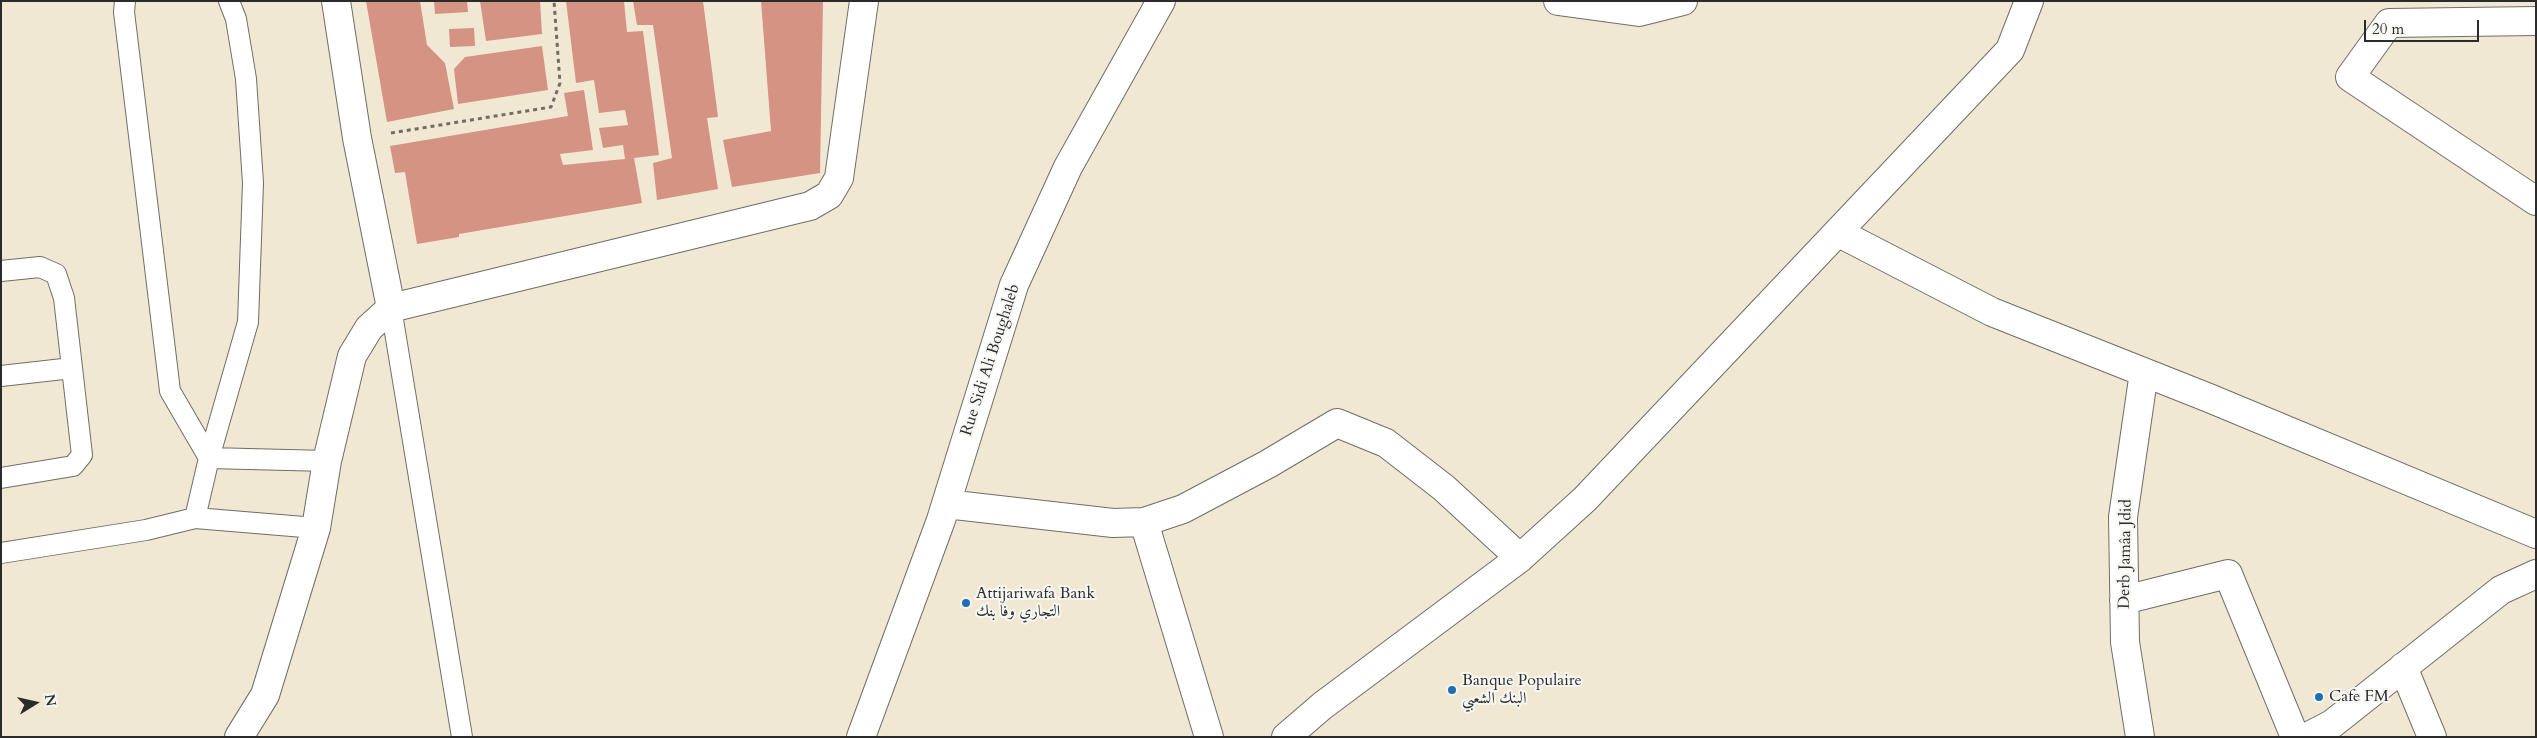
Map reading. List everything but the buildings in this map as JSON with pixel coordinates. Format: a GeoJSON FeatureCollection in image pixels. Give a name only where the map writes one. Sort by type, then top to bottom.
{"type":"FeatureCollection","features":[{"type":"Feature","properties":{"kind":"street"},"geometry":{"type":"LineString","coordinates":[[336,1],[357,138],[391,308]]}},
{"type":"Feature","properties":{"kind":"street"},"geometry":{"type":"LineString","coordinates":[[239,737],[265,695],[316,528],[326,461],[352,356],[369,328],[391,308],[810,206],[829,195],[839,178],[864,1]]}},
{"type":"Feature","properties":{"kind":"street","name":"Rue Sidi Ali Boughaleb"},"geometry":{"type":"LineString","coordinates":[[861,737],[946,504],[1014,285],[1068,167],[1161,1]]}},
{"type":"Feature","properties":{"kind":"street"},"geometry":{"type":"LineString","coordinates":[[1558,1],[1639,12],[1683,1]]}},
{"type":"Feature","properties":{"kind":"street"},"geometry":{"type":"LineString","coordinates":[[1286,737],[1322,706],[1520,558],[1585,498],[1839,233],[2010,50],[2029,1]]}},
{"type":"Feature","properties":{"kind":"street"},"geometry":{"type":"LineString","coordinates":[[2536,21],[2389,23],[2350,77],[2536,201]]}},
{"type":"Feature","properties":{"kind":"street"},"geometry":{"type":"LineString","coordinates":[[1839,233],[1992,312],[2144,372],[2536,534]]}},
{"type":"Feature","properties":{"kind":"street","name":"Derb Jamâa Jdid"},"geometry":{"type":"LineString","coordinates":[[2140,737],[2125,642],[2123,517],[2144,372]]}},
{"type":"Feature","properties":{"kind":"street"},"geometry":{"type":"LineString","coordinates":[[946,504],[1113,523],[1144,522],[1183,509],[1268,464],[1337,423],[1386,443],[1444,488],[1520,558]]}},
{"type":"Feature","properties":{"kind":"street"},"geometry":{"type":"LineString","coordinates":[[1144,522],[1209,737]]}},
{"type":"Feature","properties":{"kind":"street"},"geometry":{"type":"LineString","coordinates":[[2124,600],[2228,574],[2295,737]]}},
{"type":"Feature","properties":{"kind":"street"},"geometry":{"type":"LineString","coordinates":[[2307,737],[2332,724],[2501,590],[2536,574]]}},
{"type":"Feature","properties":{"kind":"street"},"geometry":{"type":"LineString","coordinates":[[2402,667],[2432,737]]}},
{"type":"Feature","properties":{"kind":"lane"},"geometry":{"type":"LineString","coordinates":[[125,1],[124,12],[170,391],[209,458]]}},
{"type":"Feature","properties":{"kind":"lane"},"geometry":{"type":"LineString","coordinates":[[196,518],[209,458],[248,322],[253,183],[246,79],[236,19],[229,1]]}},
{"type":"Feature","properties":{"kind":"lane"},"geometry":{"type":"LineString","coordinates":[[1,271],[40,267],[56,274],[64,298],[82,455],[73,466],[1,478]]}},
{"type":"Feature","properties":{"kind":"lane"},"geometry":{"type":"LineString","coordinates":[[391,308],[462,737]]}},
{"type":"Feature","properties":{"kind":"lane"},"geometry":{"type":"LineString","coordinates":[[1,376],[72,368]]}},
{"type":"Feature","properties":{"kind":"lane"},"geometry":{"type":"LineString","coordinates":[[209,458],[326,461]]}},
{"type":"Feature","properties":{"kind":"lane"},"geometry":{"type":"LineString","coordinates":[[1,553],[146,530],[196,518],[316,528]]}},
{"type":"Feature","properties":{"kind":"path"},"geometry":{"type":"LineString","coordinates":[[357,138],[551,107],[560,83],[554,1]]}},
{"type":"Feature","properties":{"kind":"place","name":"Attijariwafa Bank التجاري وفا بنك"},"geometry":{"type":"Point","coordinates":[966,603]}},
{"type":"Feature","properties":{"kind":"place","name":"Banque Populaire البنك الشعبي"},"geometry":{"type":"Point","coordinates":[1452,690]}},
{"type":"Feature","properties":{"kind":"place","name":"Cafe FM"},"geometry":{"type":"Point","coordinates":[2319,697]}}]}
